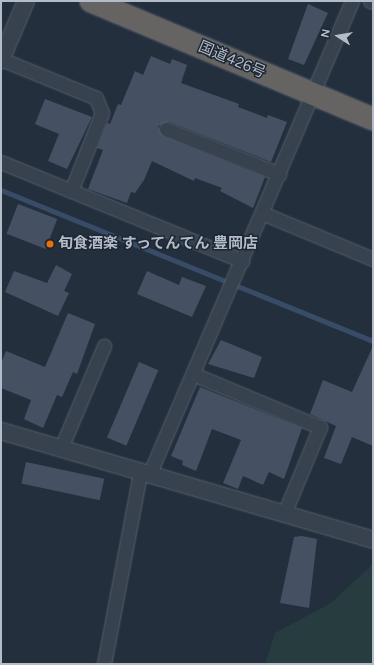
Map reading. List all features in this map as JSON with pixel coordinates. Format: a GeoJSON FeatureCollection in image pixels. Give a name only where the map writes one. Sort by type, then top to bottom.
{"type":"FeatureCollection","features":[{"type":"Feature","properties":{"kind":"highway","name":"国道426号"},"geometry":{"type":"LineString","coordinates":[[91,1],[373,119]]}},
{"type":"Feature","properties":{"kind":"street"},"geometry":{"type":"LineString","coordinates":[[26,1],[1,60],[96,98],[102,113],[71,191]]}},
{"type":"Feature","properties":{"kind":"street"},"geometry":{"type":"LineString","coordinates":[[104,664],[145,474],[193,374],[314,95],[352,1]]}},
{"type":"Feature","properties":{"kind":"street"},"geometry":{"type":"LineString","coordinates":[[166,129],[279,174]]}},
{"type":"Feature","properties":{"kind":"street"},"geometry":{"type":"LineString","coordinates":[[1,162],[71,191],[239,267]]}},
{"type":"Feature","properties":{"kind":"street"},"geometry":{"type":"LineString","coordinates":[[262,213],[373,259]]}},
{"type":"Feature","properties":{"kind":"street"},"geometry":{"type":"LineString","coordinates":[[61,448],[104,346]]}},
{"type":"Feature","properties":{"kind":"street"},"geometry":{"type":"LineString","coordinates":[[193,374],[320,427],[284,514]]}},
{"type":"Feature","properties":{"kind":"street"},"geometry":{"type":"LineString","coordinates":[[1,431],[373,540]]}},
{"type":"Feature","properties":{"kind":"green space"},"geometry":{"type":"Polygon","coordinates":[[[373,564],[373,664],[265,664],[275,633],[331,603],[373,564]]]}},
{"type":"Feature","properties":{"kind":"building"},"geometry":{"type":"Polygon","coordinates":[[[308,4],[328,13],[304,65],[288,59],[308,4]]]}},
{"type":"Feature","properties":{"kind":"building"},"geometry":{"type":"Polygon","coordinates":[[[151,56],[170,64],[172,59],[187,65],[181,83],[239,104],[238,107],[267,118],[268,115],[287,122],[271,162],[169,122],[158,126],[163,136],[265,177],[253,208],[220,191],[222,188],[195,178],[194,181],[152,161],[144,180],[135,193],[131,192],[127,203],[88,189],[103,150],[97,148],[107,123],[110,124],[118,104],[121,105],[135,71],[143,75],[151,56]]]}},
{"type":"Feature","properties":{"kind":"building"},"geometry":{"type":"Polygon","coordinates":[[[45,99],[92,117],[67,169],[48,161],[59,134],[35,124],[45,99]]]}},
{"type":"Feature","properties":{"kind":"building"},"geometry":{"type":"Polygon","coordinates":[[[18,204],[57,219],[46,249],[7,234],[18,204]]]}},
{"type":"Feature","properties":{"kind":"building"},"geometry":{"type":"Polygon","coordinates":[[[56,265],[72,274],[64,291],[69,293],[58,316],[5,292],[14,271],[47,283],[56,265]]]}},
{"type":"Feature","properties":{"kind":"building"},"geometry":{"type":"Polygon","coordinates":[[[147,271],[179,285],[182,277],[206,286],[192,317],[137,294],[147,271]]]}},
{"type":"Feature","properties":{"kind":"building"},"geometry":{"type":"Polygon","coordinates":[[[68,313],[95,324],[77,374],[73,372],[62,397],[57,395],[43,428],[24,419],[31,400],[1,388],[1,363],[6,351],[45,367],[68,313]]]}},
{"type":"Feature","properties":{"kind":"building"},"geometry":{"type":"Polygon","coordinates":[[[221,340],[262,357],[254,378],[208,364],[221,340]]]}},
{"type":"Feature","properties":{"kind":"building"},"geometry":{"type":"Polygon","coordinates":[[[373,346],[373,446],[352,437],[341,464],[324,458],[336,426],[310,414],[323,380],[352,392],[373,346]]]}},
{"type":"Feature","properties":{"kind":"building"},"geometry":{"type":"Polygon","coordinates":[[[139,362],[158,370],[126,446],[107,437],[139,362]]]}},
{"type":"Feature","properties":{"kind":"building"},"geometry":{"type":"Polygon","coordinates":[[[200,387],[302,428],[284,479],[269,472],[263,485],[243,476],[238,489],[223,483],[241,440],[212,429],[196,471],[182,465],[183,461],[171,456],[200,387]]]}},
{"type":"Feature","properties":{"kind":"building"},"geometry":{"type":"Polygon","coordinates":[[[26,462],[104,479],[100,500],[21,484],[26,462]]]}},
{"type":"Feature","properties":{"kind":"building"},"geometry":{"type":"Polygon","coordinates":[[[302,536],[317,539],[309,608],[280,603],[294,537],[302,536]]]}},
{"type":"Feature","properties":{"kind":"waterway"},"geometry":{"type":"LineString","coordinates":[[1,190],[373,341]]}},
{"type":"Feature","properties":{"kind":"place","name":"旬食酒楽 すってんてん 豊岡店"},"geometry":{"type":"Point","coordinates":[50,244]}}]}
